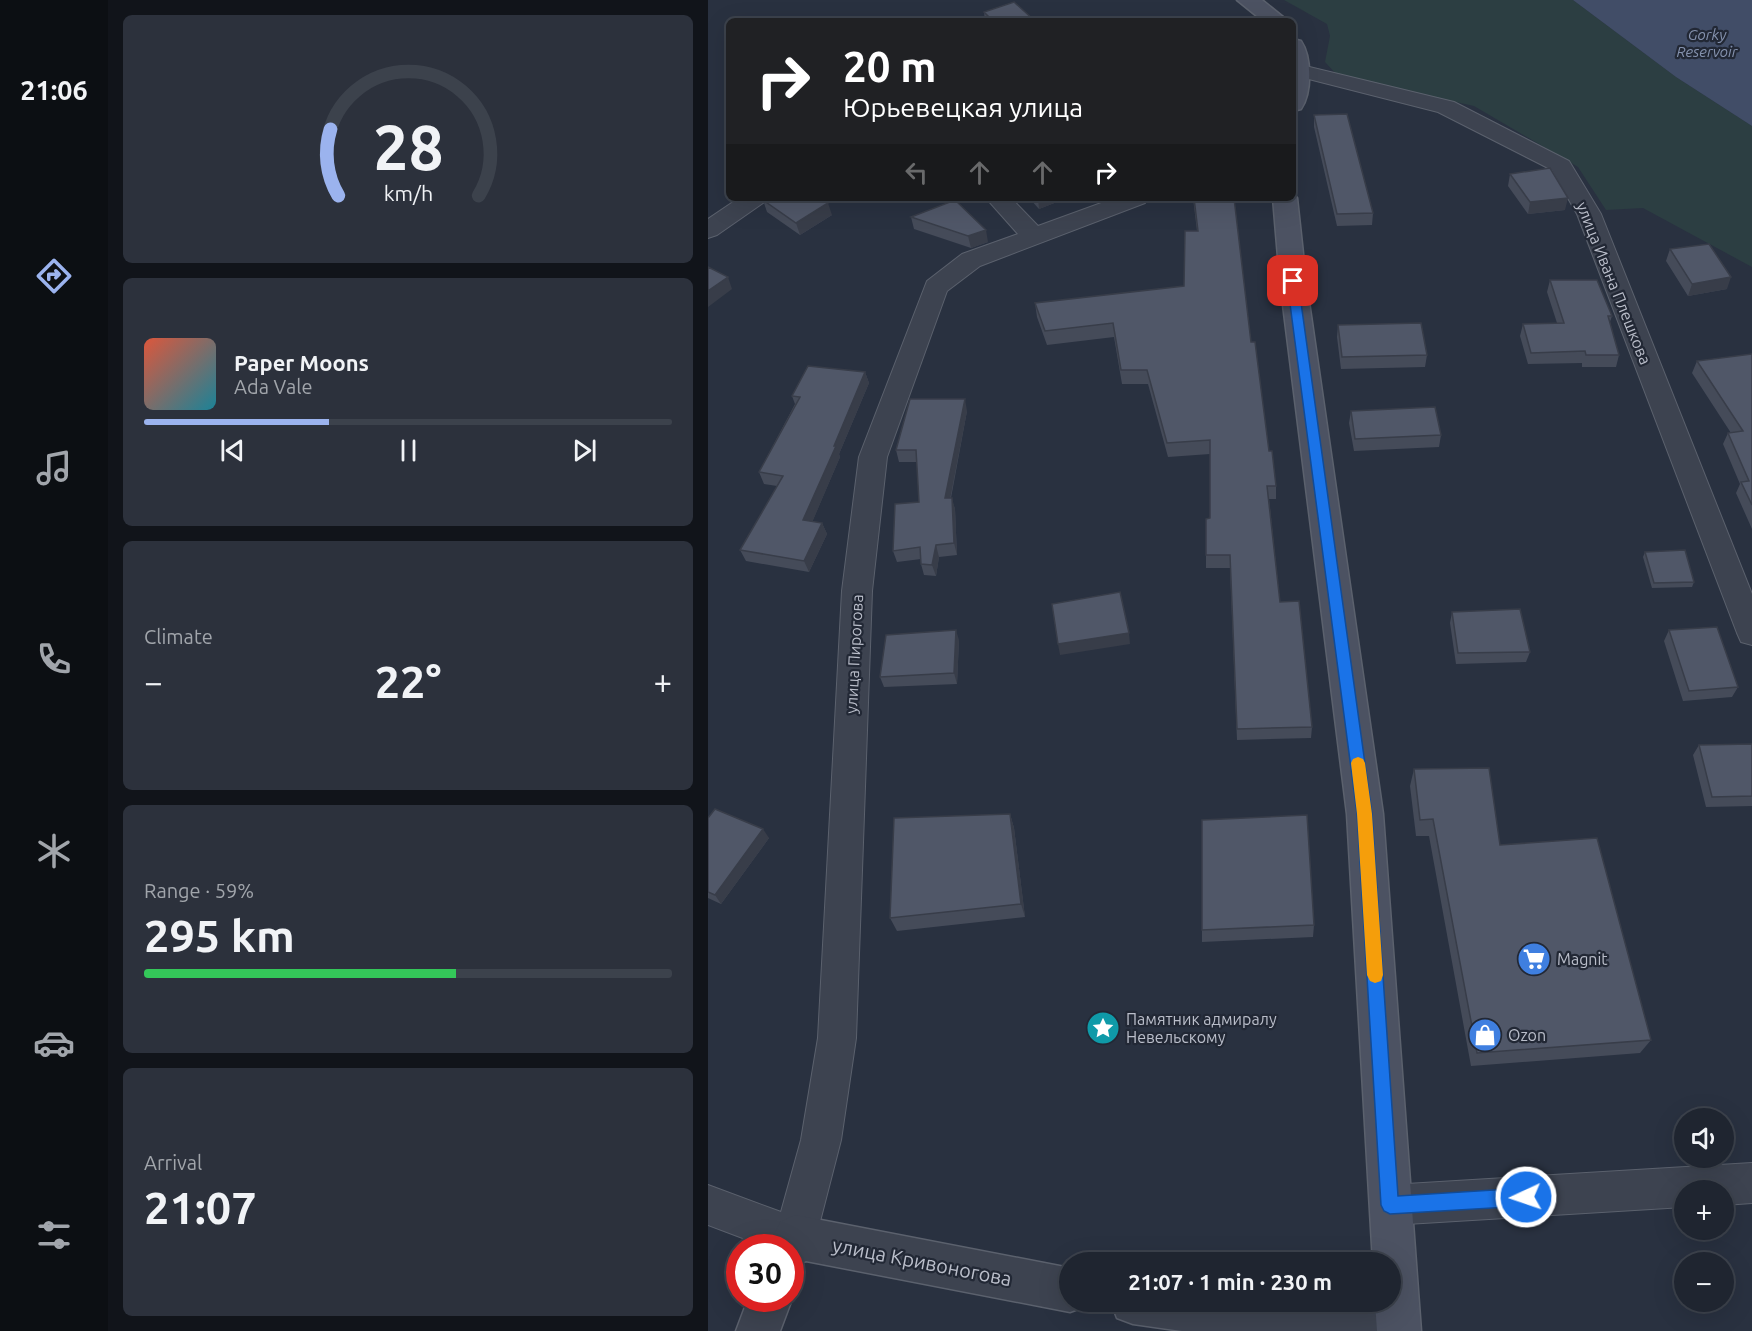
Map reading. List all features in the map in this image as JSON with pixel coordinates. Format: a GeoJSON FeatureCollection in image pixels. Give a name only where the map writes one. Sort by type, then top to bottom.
{"type":"FeatureCollection","features":[{"type":"Feature","properties":{"kind":"main road"},"geometry":{"type":"LineString","coordinates":[[1248,0],[1274,18]]}},
{"type":"Feature","properties":{"kind":"main road"},"geometry":{"type":"LineString","coordinates":[[1296,64],[1296,88]]}},
{"type":"Feature","properties":{"kind":"main road"},"geometry":{"type":"LineString","coordinates":[[1285,201],[1293,281],[1365,814],[1398,1329]]}},
{"type":"Feature","properties":{"kind":"street","name":"улица Ивана Плешкова"},"geometry":{"type":"LineString","coordinates":[[1297,70],[1446,107],[1561,166],[1589,214],[1752,633]]}},
{"type":"Feature","properties":{"kind":"street"},"geometry":{"type":"LineString","coordinates":[[708,230],[750,201]]}},
{"type":"Feature","properties":{"kind":"street"},"geometry":{"type":"LineString","coordinates":[[1001,201],[1033,236]]}},
{"type":"Feature","properties":{"kind":"street","name":"улица Пирогова"},"geometry":{"type":"LineString","coordinates":[[795,1234],[821,1140],[837,1038],[857,591],[873,457],[936,286],[971,260],[1129,201]]}},
{"type":"Feature","properties":{"kind":"street"},"geometry":{"type":"LineString","coordinates":[[1390,1205],[1752,1183]]}},
{"type":"Feature","properties":{"kind":"street","name":"улица Кривоногова"},"geometry":{"type":"LineString","coordinates":[[708,1205],[772,1234]]}},
{"type":"Feature","properties":{"kind":"street","name":"улица Кривоногова"},"geometry":{"type":"LineString","coordinates":[[804,1245],[1059,1288]]}},
{"type":"Feature","properties":{"kind":"street"},"geometry":{"type":"LineString","coordinates":[[758,1331],[765,1312]]}},
{"type":"Feature","properties":{"kind":"street"},"geometry":{"type":"LineString","coordinates":[[1214,1312],[1398,1329]]}},
{"type":"Feature","properties":{"kind":"shaded area"},"geometry":{"type":"Polygon","coordinates":[[[1284,0],[1573,0],[1676,77],[1752,126],[1752,267],[1643,208],[1606,210],[1578,167],[1474,106],[1338,76],[1325,62],[1330,36],[1327,24],[1284,0]]]}},
{"type":"Feature","properties":{"kind":"water","name":"Gorky Reservoir"},"geometry":{"type":"Polygon","coordinates":[[[1573,0],[1752,0],[1752,126],[1676,77],[1573,0]]]}},
{"type":"Feature","properties":{"kind":"building"},"geometry":{"type":"Polygon","coordinates":[[[1014,2],[1032,18],[990,18],[984,12],[1014,2]]]}},
{"type":"Feature","properties":{"kind":"building"},"geometry":{"type":"Polygon","coordinates":[[[1347,114],[1373,213],[1337,214],[1314,115],[1347,114]]]}},
{"type":"Feature","properties":{"kind":"building"},"geometry":{"type":"Polygon","coordinates":[[[1550,168],[1568,198],[1530,202],[1510,174],[1550,168]]]}},
{"type":"Feature","properties":{"kind":"building"},"geometry":{"type":"Polygon","coordinates":[[[764,201],[825,201],[828,203],[796,223],[764,201]]]}},
{"type":"Feature","properties":{"kind":"building"},"geometry":{"type":"Polygon","coordinates":[[[956,201],[986,230],[968,236],[911,217],[956,201]]]}},
{"type":"Feature","properties":{"kind":"building"},"geometry":{"type":"Polygon","coordinates":[[[1194,201],[1234,201],[1251,342],[1255,342],[1269,451],[1272,451],[1276,486],[1267,486],[1280,602],[1299,601],[1312,727],[1237,729],[1230,555],[1206,555],[1206,519],[1210,518],[1210,440],[1167,443],[1147,370],[1121,370],[1113,323],[1045,331],[1035,303],[1184,286],[1185,231],[1198,231],[1194,201]]]}},
{"type":"Feature","properties":{"kind":"building"},"geometry":{"type":"Polygon","coordinates":[[[1709,244],[1731,277],[1692,284],[1670,249],[1709,244]]]}},
{"type":"Feature","properties":{"kind":"building"},"geometry":{"type":"Polygon","coordinates":[[[708,267],[728,277],[708,291],[708,267]]]}},
{"type":"Feature","properties":{"kind":"building"},"geometry":{"type":"Polygon","coordinates":[[[1550,280],[1597,280],[1612,316],[1608,316],[1619,355],[1586,355],[1585,351],[1531,353],[1523,324],[1564,323],[1550,280]]]}},
{"type":"Feature","properties":{"kind":"building"},"geometry":{"type":"Polygon","coordinates":[[[1421,323],[1427,355],[1342,357],[1338,325],[1421,323]]]}},
{"type":"Feature","properties":{"kind":"building"},"geometry":{"type":"Polygon","coordinates":[[[1752,354],[1752,505],[1741,482],[1749,481],[1728,433],[1743,431],[1697,361],[1752,354]]]}},
{"type":"Feature","properties":{"kind":"building"},"geometry":{"type":"Polygon","coordinates":[[[808,366],[865,372],[834,446],[836,446],[803,520],[822,523],[804,561],[740,550],[783,476],[759,472],[800,397],[792,396],[808,366]]]}},
{"type":"Feature","properties":{"kind":"building"},"geometry":{"type":"Polygon","coordinates":[[[910,399],[965,399],[945,498],[952,498],[954,543],[936,545],[932,565],[921,564],[920,547],[893,551],[895,504],[919,502],[916,450],[896,450],[910,399]]]}},
{"type":"Feature","properties":{"kind":"building"},"geometry":{"type":"Polygon","coordinates":[[[1435,407],[1441,435],[1355,439],[1351,411],[1435,407]]]}},
{"type":"Feature","properties":{"kind":"building"},"geometry":{"type":"Polygon","coordinates":[[[1685,550],[1694,582],[1654,583],[1645,552],[1685,550]]]}},
{"type":"Feature","properties":{"kind":"building"},"geometry":{"type":"Polygon","coordinates":[[[1120,592],[1129,633],[1058,644],[1052,604],[1120,592]]]}},
{"type":"Feature","properties":{"kind":"building"},"geometry":{"type":"Polygon","coordinates":[[[1520,609],[1530,652],[1458,653],[1452,612],[1520,609]]]}},
{"type":"Feature","properties":{"kind":"building"},"geometry":{"type":"Polygon","coordinates":[[[1717,627],[1738,687],[1689,691],[1669,630],[1717,627]]]}},
{"type":"Feature","properties":{"kind":"building"},"geometry":{"type":"Polygon","coordinates":[[[956,630],[954,673],[880,677],[886,635],[956,630]]]}},
{"type":"Feature","properties":{"kind":"building"},"geometry":{"type":"Polygon","coordinates":[[[1752,744],[1752,796],[1712,797],[1699,745],[1752,744]]]}},
{"type":"Feature","properties":{"kind":"building","name":"Magnit"},"geometry":{"type":"Polygon","coordinates":[[[1489,768],[1500,845],[1597,838],[1651,1040],[1477,1053],[1433,819],[1420,820],[1414,769],[1489,768]]]}},
{"type":"Feature","properties":{"kind":"building"},"geometry":{"type":"Polygon","coordinates":[[[715,809],[763,829],[715,895],[708,892],[708,818],[715,809]]]}},
{"type":"Feature","properties":{"kind":"building"},"geometry":{"type":"Polygon","coordinates":[[[1010,814],[1021,904],[890,918],[894,818],[1010,814]]]}},
{"type":"Feature","properties":{"kind":"building"},"geometry":{"type":"Polygon","coordinates":[[[1307,815],[1314,925],[1202,930],[1202,820],[1307,815]]]}},
{"type":"Feature","properties":{"kind":"slow traffic"},"geometry":{"type":"LineString","coordinates":[[1358,763],[1365,814],[1375,975]]}},
{"type":"Feature","properties":{"kind":"place","name":"Magnit"},"geometry":{"type":"Point","coordinates":[1534,959]}},
{"type":"Feature","properties":{"kind":"place","name":"Памятник адмиралу Невельскому"},"geometry":{"type":"Point","coordinates":[1103,1028]}},
{"type":"Feature","properties":{"kind":"place","name":"Ozon"},"geometry":{"type":"Point","coordinates":[1485,1035]}},
{"type":"Feature","properties":{"kind":"route"},"geometry":{"type":"LineString","coordinates":[[1293,281],[1365,814],[1390,1205],[1526,1197]]}}]}
